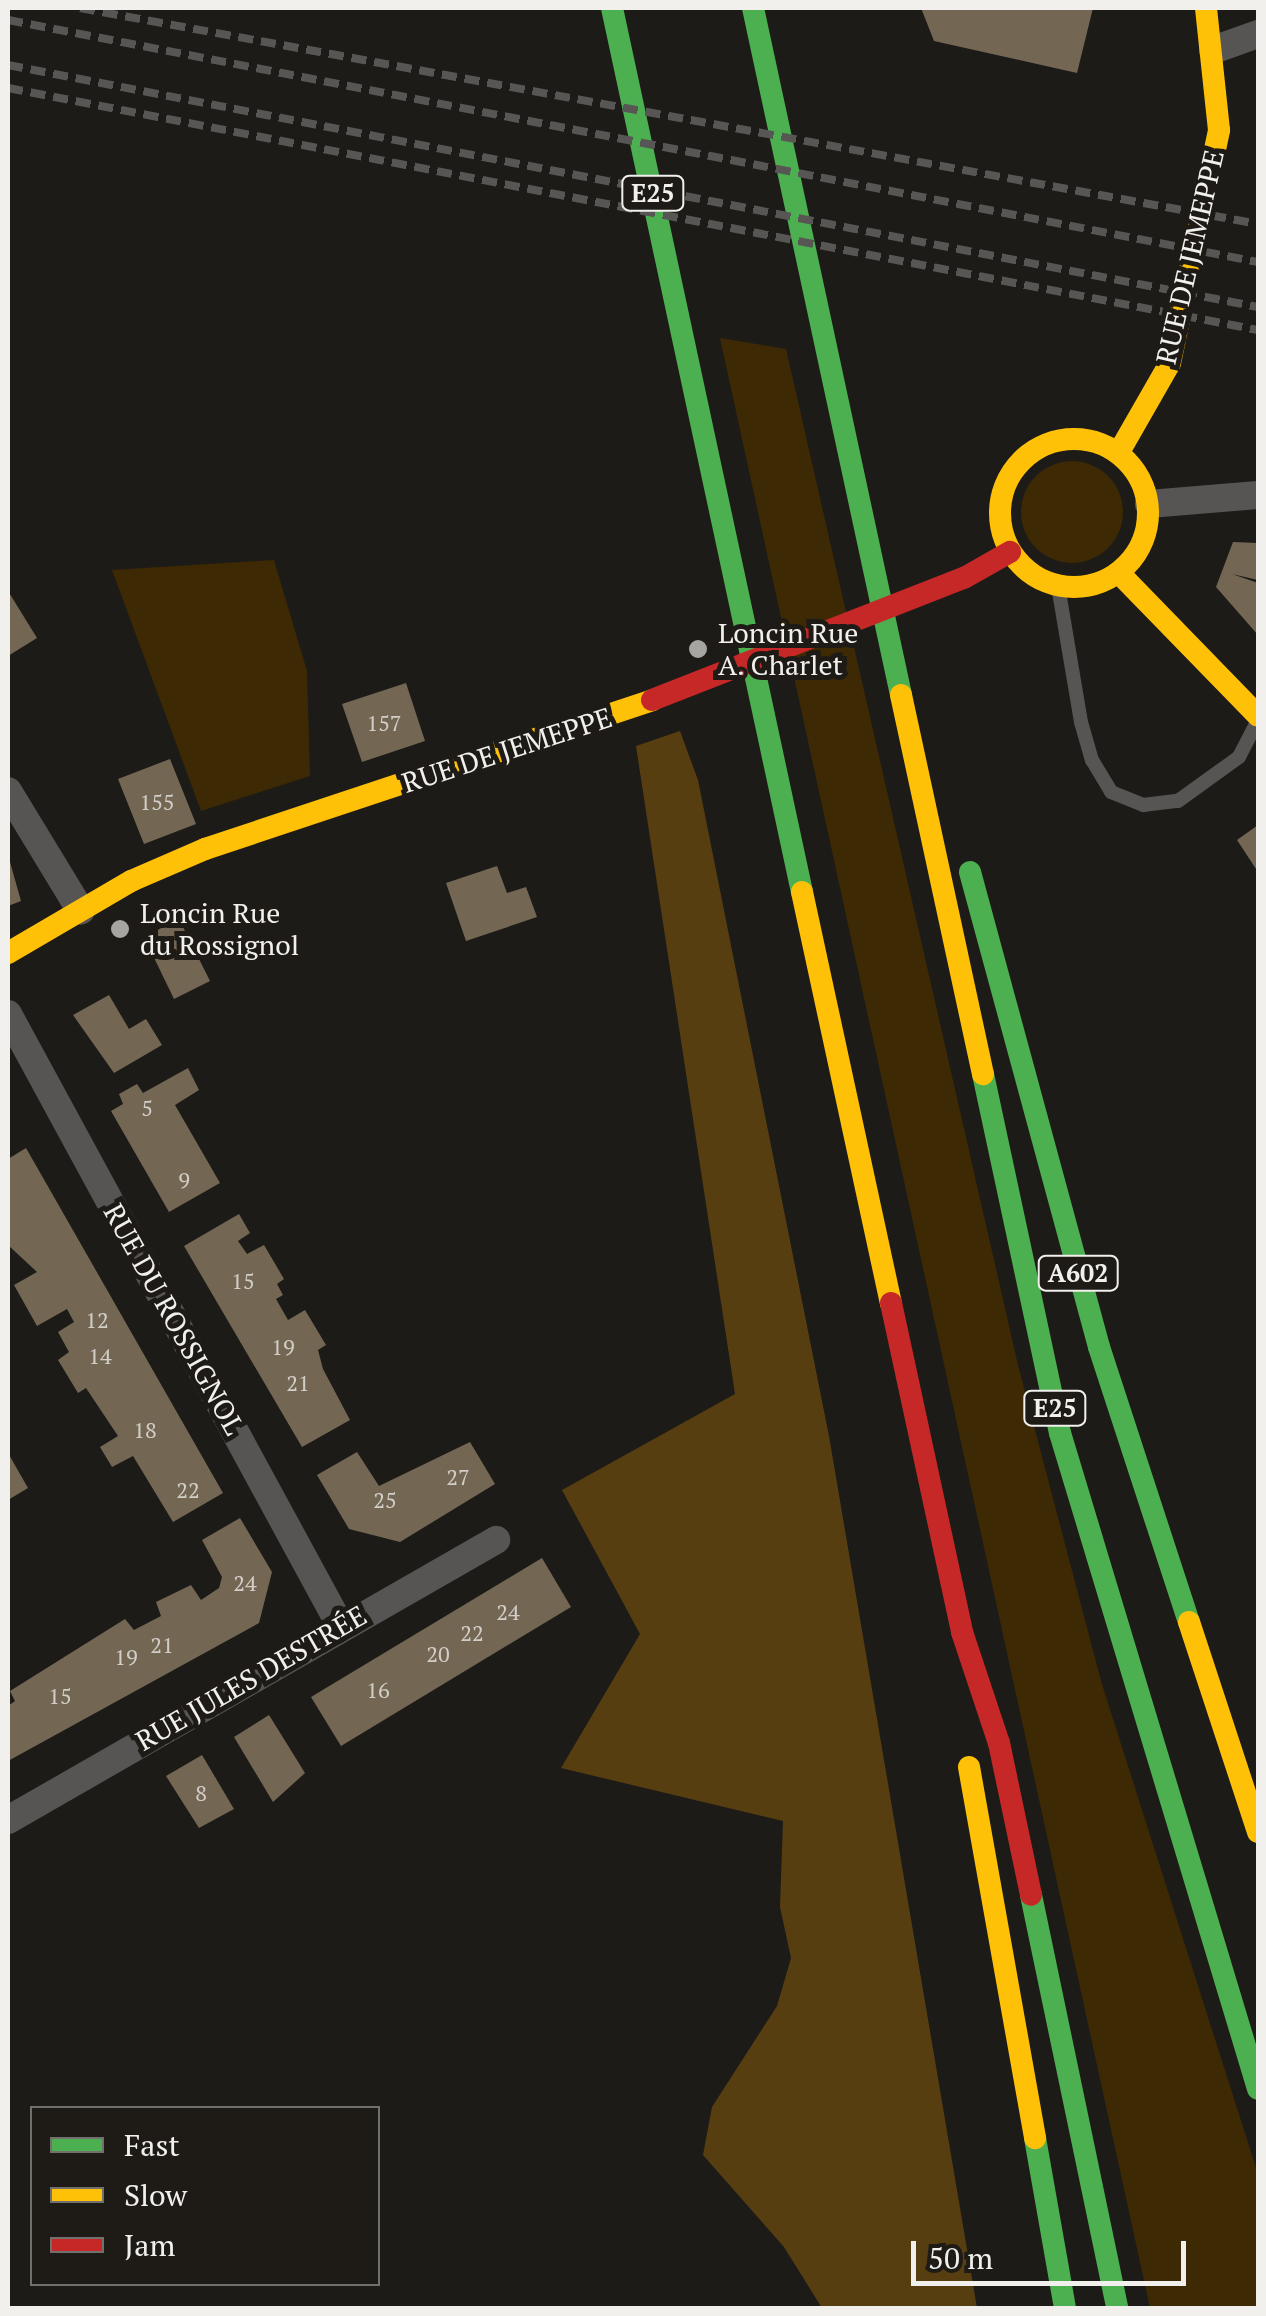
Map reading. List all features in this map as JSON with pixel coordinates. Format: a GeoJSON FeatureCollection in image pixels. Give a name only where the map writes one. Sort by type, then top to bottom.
{"type":"FeatureCollection","features":[{"type":"Feature","properties":{"kind":"main road","name":"E25"},"geometry":{"type":"LineString","coordinates":[[612,8],[962,1632],[961,1702]]}},
{"type":"Feature","properties":{"kind":"main road","name":"E25"},"geometry":{"type":"LineString","coordinates":[[753,8],[836,372],[907,713],[921,806],[1060,1433],[1258,2090]]}},
{"type":"Feature","properties":{"kind":"main road","name":"RUE DE JEMEPPE"},"geometry":{"type":"LineString","coordinates":[[1119,452],[1170,363],[1219,130],[1206,8]]}},
{"type":"Feature","properties":{"kind":"main road"},"geometry":{"type":"LineString","coordinates":[[1081,437],[1119,452],[1140,475],[1149,504],[1143,543],[1119,573],[1090,586],[1058,586],[1030,574],[1010,552],[998,513],[1009,472],[1040,445],[1081,437]]}},
{"type":"Feature","properties":{"kind":"main road","name":"RUE DE JEMEPPE"},"geometry":{"type":"LineString","coordinates":[[8,953],[81,910],[205,849],[615,714],[964,578],[1010,552]]}},
{"type":"Feature","properties":{"kind":"main road"},"geometry":{"type":"LineString","coordinates":[[1119,573],[1258,718]]}},
{"type":"Feature","properties":{"kind":"main road"},"geometry":{"type":"LineString","coordinates":[[907,713],[951,804]]}},
{"type":"Feature","properties":{"kind":"main road","name":"A602"},"geometry":{"type":"LineString","coordinates":[[962,842],[1098,1347],[1258,1832]]}},
{"type":"Feature","properties":{"kind":"main road"},"geometry":{"type":"LineString","coordinates":[[962,1632],[999,1743],[1117,2308]]}},
{"type":"Feature","properties":{"kind":"main road"},"geometry":{"type":"LineString","coordinates":[[966,1747],[1065,2308]]}},
{"type":"Feature","properties":{"kind":"street"},"geometry":{"type":"LineString","coordinates":[[1213,50],[1258,34]]}},
{"type":"Feature","properties":{"kind":"street"},"geometry":{"type":"LineString","coordinates":[[1149,504],[1258,495]]}},
{"type":"Feature","properties":{"kind":"street"},"geometry":{"type":"LineString","coordinates":[[8,791],[81,910]]}},
{"type":"Feature","properties":{"kind":"street","name":"RUE DU ROSSIGNOL"},"geometry":{"type":"LineString","coordinates":[[8,1014],[340,1625]]}},
{"type":"Feature","properties":{"kind":"street","name":"RUE JULES DESTRÉE"},"geometry":{"type":"LineString","coordinates":[[8,1820],[340,1625],[496,1540]]}},
{"type":"Feature","properties":{"kind":"lane"},"geometry":{"type":"LineString","coordinates":[[1058,586],[1081,722],[1092,760],[1111,792],[1143,806],[1178,801],[1240,757],[1258,718]]}},
{"type":"Feature","properties":{"kind":"shaded area"},"geometry":{"type":"Polygon","coordinates":[[[720,338],[786,349],[1018,1365],[1101,1681],[1258,2174],[1258,2308],[1150,2308],[720,338]]]}},
{"type":"Feature","properties":{"kind":"shaded area"},"geometry":{"type":"Polygon","coordinates":[[[1072,461],[1101,469],[1115,483],[1123,512],[1115,541],[1101,555],[1072,563],[1043,555],[1029,541],[1021,512],[1029,483],[1043,469],[1072,461]]]}},
{"type":"Feature","properties":{"kind":"shaded area"},"geometry":{"type":"Polygon","coordinates":[[[274,560],[307,671],[310,776],[201,811],[112,570],[274,560]]]}},
{"type":"Feature","properties":{"kind":"shaded area"},"geometry":{"type":"Polygon","coordinates":[[[680,731],[698,780],[829,1436],[977,2308],[822,2308],[784,2247],[703,2155],[712,2107],[777,2006],[791,1958],[780,1907],[783,1821],[561,1768],[640,1634],[562,1490],[735,1394],[636,746],[680,731]]]}},
{"type":"Feature","properties":{"kind":"building"},"geometry":{"type":"Polygon","coordinates":[[[921,8],[1093,8],[1077,73],[934,41],[921,8]]]}},
{"type":"Feature","properties":{"kind":"building"},"geometry":{"type":"Polygon","coordinates":[[[1233,542],[1258,543],[1258,580],[1232,574],[1258,583],[1258,635],[1216,587],[1233,542]]]}},
{"type":"Feature","properties":{"kind":"building"},"geometry":{"type":"Polygon","coordinates":[[[8,591],[37,638],[8,656],[8,591]]]}},
{"type":"Feature","properties":{"kind":"building"},"geometry":{"type":"Polygon","coordinates":[[[406,683],[425,741],[362,762],[342,704],[406,683]]]}},
{"type":"Feature","properties":{"kind":"building"},"geometry":{"type":"Polygon","coordinates":[[[170,759],[196,824],[144,844],[118,779],[170,759]]]}},
{"type":"Feature","properties":{"kind":"building"},"geometry":{"type":"Polygon","coordinates":[[[1258,825],[1258,872],[1237,840],[1258,825]]]}},
{"type":"Feature","properties":{"kind":"building"},"geometry":{"type":"Polygon","coordinates":[[[8,855],[21,901],[8,906],[8,855]]]}},
{"type":"Feature","properties":{"kind":"building"},"geometry":{"type":"Polygon","coordinates":[[[497,866],[507,893],[526,887],[537,917],[466,941],[446,883],[497,866]]]}},
{"type":"Feature","properties":{"kind":"building"},"geometry":{"type":"Polygon","coordinates":[[[179,919],[210,981],[174,999],[144,937],[179,919]]]}},
{"type":"Feature","properties":{"kind":"building"},"geometry":{"type":"Polygon","coordinates":[[[109,995],[129,1029],[146,1019],[162,1045],[114,1073],[73,1015],[109,995]]]}},
{"type":"Feature","properties":{"kind":"building"},"geometry":{"type":"Polygon","coordinates":[[[188,1068],[199,1090],[175,1105],[220,1183],[169,1212],[111,1111],[123,1104],[119,1094],[137,1084],[143,1093],[188,1068]]]}},
{"type":"Feature","properties":{"kind":"building"},"geometry":{"type":"Polygon","coordinates":[[[26,1148],[223,1493],[173,1522],[133,1456],[112,1467],[100,1447],[118,1436],[86,1388],[78,1393],[58,1360],[69,1352],[58,1332],[74,1322],[67,1309],[37,1326],[14,1285],[37,1272],[8,1245],[8,1159],[26,1148]]]}},
{"type":"Feature","properties":{"kind":"building"},"geometry":{"type":"Polygon","coordinates":[[[239,1214],[250,1233],[238,1241],[247,1254],[264,1245],[284,1279],[277,1284],[283,1295],[276,1299],[288,1320],[305,1310],[326,1345],[318,1350],[323,1369],[350,1420],[302,1447],[184,1246],[239,1214]]]}},
{"type":"Feature","properties":{"kind":"building"},"geometry":{"type":"Polygon","coordinates":[[[470,1442],[495,1484],[400,1542],[349,1529],[317,1475],[357,1452],[379,1486],[470,1442]]]}},
{"type":"Feature","properties":{"kind":"building"},"geometry":{"type":"Polygon","coordinates":[[[8,1453],[28,1488],[8,1500],[8,1453]]]}},
{"type":"Feature","properties":{"kind":"building"},"geometry":{"type":"Polygon","coordinates":[[[240,1518],[272,1572],[259,1623],[8,1761],[8,1706],[15,1701],[10,1691],[125,1619],[134,1630],[161,1616],[156,1602],[191,1585],[201,1600],[219,1588],[222,1577],[202,1540],[240,1518]]]}},
{"type":"Feature","properties":{"kind":"building"},"geometry":{"type":"Polygon","coordinates":[[[542,1558],[571,1607],[341,1746],[311,1697],[542,1558]]]}},
{"type":"Feature","properties":{"kind":"building"},"geometry":{"type":"Polygon","coordinates":[[[269,1715],[305,1773],[273,1802],[234,1737],[269,1715]]]}},
{"type":"Feature","properties":{"kind":"building"},"geometry":{"type":"Polygon","coordinates":[[[202,1755],[234,1809],[199,1828],[166,1776],[202,1755]]]}},
{"type":"Feature","properties":{"kind":"railway"},"geometry":{"type":"LineString","coordinates":[[80,8],[1258,224]]}},
{"type":"Feature","properties":{"kind":"railway"},"geometry":{"type":"LineString","coordinates":[[8,20],[1258,262]]}},
{"type":"Feature","properties":{"kind":"railway"},"geometry":{"type":"LineString","coordinates":[[8,65],[1258,307]]}},
{"type":"Feature","properties":{"kind":"railway"},"geometry":{"type":"LineString","coordinates":[[8,88],[1258,330]]}},
{"type":"Feature","properties":{"kind":"traffic: fast"},"geometry":{"type":"LineString","coordinates":[[612,8],[802,892]]}},
{"type":"Feature","properties":{"kind":"traffic: fast"},"geometry":{"type":"LineString","coordinates":[[753,8],[901,695]]}},
{"type":"Feature","properties":{"kind":"traffic: fast"},"geometry":{"type":"LineString","coordinates":[[970,872],[1099,1347],[1189,1622]]}},
{"type":"Feature","properties":{"kind":"traffic: fast"},"geometry":{"type":"LineString","coordinates":[[983,1074],[1060,1433],[1258,2089]]}},
{"type":"Feature","properties":{"kind":"traffic: fast"},"geometry":{"type":"LineString","coordinates":[[1031,1895],[1117,2308]]}},
{"type":"Feature","properties":{"kind":"traffic: fast"},"geometry":{"type":"LineString","coordinates":[[1035,2138],[1065,2308]]}},
{"type":"Feature","properties":{"kind":"traffic: slow"},"geometry":{"type":"LineString","coordinates":[[1119,452],[1170,363],[1219,130],[1206,8]]}},
{"type":"Feature","properties":{"kind":"traffic: slow"},"geometry":{"type":"LineString","coordinates":[[1074,439],[1102,445],[1126,461],[1142,485],[1148,513],[1142,541],[1126,565],[1102,581],[1074,587],[1046,581],[1022,565],[1006,541],[1000,513],[1006,485],[1022,461],[1046,445],[1074,439]]}},
{"type":"Feature","properties":{"kind":"traffic: slow"},"geometry":{"type":"LineString","coordinates":[[1119,573],[1258,716]]}},
{"type":"Feature","properties":{"kind":"traffic: slow"},"geometry":{"type":"LineString","coordinates":[[901,695],[983,1074]]}},
{"type":"Feature","properties":{"kind":"traffic: slow"},"geometry":{"type":"LineString","coordinates":[[8,953],[131,881],[205,849],[652,700]]}},
{"type":"Feature","properties":{"kind":"traffic: slow"},"geometry":{"type":"LineString","coordinates":[[802,892],[891,1303]]}},
{"type":"Feature","properties":{"kind":"traffic: slow"},"geometry":{"type":"LineString","coordinates":[[1189,1622],[1258,1832]]}},
{"type":"Feature","properties":{"kind":"traffic: slow"},"geometry":{"type":"LineString","coordinates":[[969,1767],[1035,2138]]}},
{"type":"Feature","properties":{"kind":"traffic: jam"},"geometry":{"type":"LineString","coordinates":[[652,700],[964,578],[1010,552]]}},
{"type":"Feature","properties":{"kind":"traffic: jam"},"geometry":{"type":"LineString","coordinates":[[891,1303],[962,1632],[999,1743],[1031,1895]]}},
{"type":"Feature","properties":{"kind":"place","name":"Loncin Rue A. Charlet"},"geometry":{"type":"Point","coordinates":[698,649]}},
{"type":"Feature","properties":{"kind":"place","name":"Loncin Rue du Rossignol"},"geometry":{"type":"Point","coordinates":[120,929]}}]}
